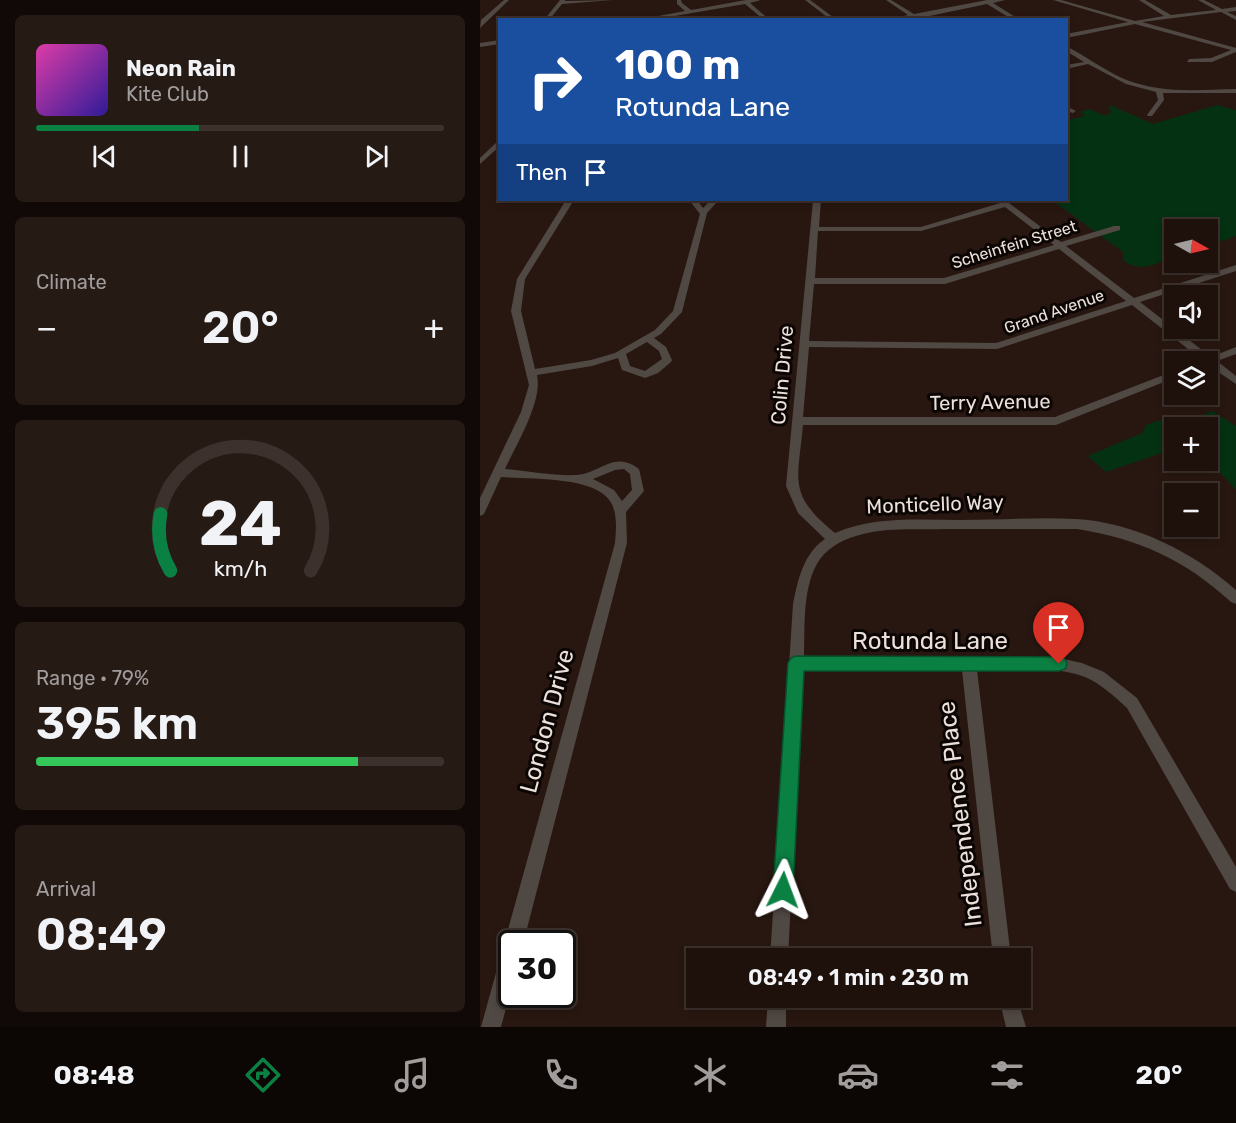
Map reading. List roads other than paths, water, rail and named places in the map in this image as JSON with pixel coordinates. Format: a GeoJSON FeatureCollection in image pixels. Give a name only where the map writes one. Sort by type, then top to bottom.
{"type":"FeatureCollection","features":[{"type":"Feature","properties":{"kind":"street"},"geometry":{"type":"LineString","coordinates":[[480,26],[507,0]]}},
{"type":"Feature","properties":{"kind":"street"},"geometry":{"type":"LineString","coordinates":[[548,18],[562,1],[611,0]]}},
{"type":"Feature","properties":{"kind":"street"},"geometry":{"type":"LineString","coordinates":[[680,0],[679,3],[689,11]]}},
{"type":"Feature","properties":{"kind":"street"},"geometry":{"type":"LineString","coordinates":[[668,17],[689,11],[759,0]]}},
{"type":"Feature","properties":{"kind":"street"},"geometry":{"type":"LineString","coordinates":[[807,0],[832,18]]}},
{"type":"Feature","properties":{"kind":"street"},"geometry":{"type":"LineString","coordinates":[[888,0],[917,18]]}},
{"type":"Feature","properties":{"kind":"street"},"geometry":{"type":"LineString","coordinates":[[899,18],[986,1],[1003,0]]}},
{"type":"Feature","properties":{"kind":"street"},"geometry":{"type":"LineString","coordinates":[[1056,0],[1236,50]]}},
{"type":"Feature","properties":{"kind":"street"},"geometry":{"type":"LineString","coordinates":[[1141,0],[1170,17]]}},
{"type":"Feature","properties":{"kind":"street"},"geometry":{"type":"LineString","coordinates":[[1200,0],[1236,18]]}},
{"type":"Feature","properties":{"kind":"street"},"geometry":{"type":"LineString","coordinates":[[986,1],[1015,18]]}},
{"type":"Feature","properties":{"kind":"street"},"geometry":{"type":"LineString","coordinates":[[746,2],[766,18]]}},
{"type":"Feature","properties":{"kind":"street"},"geometry":{"type":"LineString","coordinates":[[1068,36],[1137,22],[1236,9]]}},
{"type":"Feature","properties":{"kind":"street"},"geometry":{"type":"LineString","coordinates":[[480,36],[483,44],[498,42]]}},
{"type":"Feature","properties":{"kind":"street"},"geometry":{"type":"LineString","coordinates":[[1068,49],[1127,83],[1159,90],[1236,92]]}},
{"type":"Feature","properties":{"kind":"street"},"geometry":{"type":"LineString","coordinates":[[1190,61],[1212,60],[1236,50]]}},
{"type":"Feature","properties":{"kind":"street"},"geometry":{"type":"LineString","coordinates":[[1068,67],[1090,62]]}},
{"type":"Feature","properties":{"kind":"street"},"geometry":{"type":"LineString","coordinates":[[1150,115],[1161,100],[1159,90]]}},
{"type":"Feature","properties":{"kind":"street"},"geometry":{"type":"LineString","coordinates":[[480,162],[498,143]]}},
{"type":"Feature","properties":{"kind":"street"},"geometry":{"type":"LineString","coordinates":[[480,511],[526,412],[534,385],[516,311],[521,279],[569,201]]}},
{"type":"Feature","properties":{"kind":"street"},"geometry":{"type":"LineString","coordinates":[[694,201],[703,212]]}},
{"type":"Feature","properties":{"kind":"street"},"geometry":{"type":"LineString","coordinates":[[531,373],[592,363],[621,353],[658,332],[677,312],[701,230],[703,212],[715,201]]}},
{"type":"Feature","properties":{"kind":"street","name":"Colin Drive"},"geometry":{"type":"LineString","coordinates":[[818,201],[803,344],[792,486],[794,497],[801,511],[832,538]]}},
{"type":"Feature","properties":{"kind":"street"},"geometry":{"type":"LineString","coordinates":[[815,229],[921,229],[1004,202],[1195,351]]}},
{"type":"Feature","properties":{"kind":"street","name":"Scheinfein Street"},"geometry":{"type":"LineString","coordinates":[[810,281],[945,280],[1117,228]]}},
{"type":"Feature","properties":{"kind":"street","name":"Grand Avenue"},"geometry":{"type":"LineString","coordinates":[[803,344],[997,346],[1132,300],[1236,268]]}},
{"type":"Feature","properties":{"kind":"street"},"geometry":{"type":"LineString","coordinates":[[621,353],[626,368],[645,375],[654,371],[667,360],[663,349],[648,338]]}},
{"type":"Feature","properties":{"kind":"street"},"geometry":{"type":"LineString","coordinates":[[1218,357],[1236,350]]}},
{"type":"Feature","properties":{"kind":"street"},"geometry":{"type":"LineString","coordinates":[[1218,369],[1236,381]]}},
{"type":"Feature","properties":{"kind":"street","name":"Terry Avenue"},"geometry":{"type":"LineString","coordinates":[[798,421],[1056,421],[1164,378]]}},
{"type":"Feature","properties":{"kind":"street"},"geometry":{"type":"LineString","coordinates":[[579,479],[614,466],[626,465],[635,472],[638,491],[620,511]]}},
{"type":"Feature","properties":{"kind":"street"},"geometry":{"type":"LineString","coordinates":[[499,473],[579,479],[601,484],[617,501],[620,511]]}},
{"type":"Feature","properties":{"kind":"street","name":"London Drive"},"geometry":{"type":"LineString","coordinates":[[518,930],[621,543],[623,520],[620,511]]}},
{"type":"Feature","properties":{"kind":"street","name":"Monticello Way"},"geometry":{"type":"LineString","coordinates":[[780,948],[796,663],[804,578],[814,556],[832,538],[855,529],[883,525],[1077,524],[1105,528],[1134,535],[1164,547],[1218,580],[1236,598]]}},
{"type":"Feature","properties":{"kind":"street","name":"Rotunda Lane"},"geometry":{"type":"LineString","coordinates":[[796,663],[1059,664],[1087,670],[1107,681],[1132,703],[1236,883]]}},
{"type":"Feature","properties":{"kind":"street","name":"Independence Place"},"geometry":{"type":"LineString","coordinates":[[969,665],[1001,948]]}},
{"type":"Feature","properties":{"kind":"street"},"geometry":{"type":"LineString","coordinates":[[491,1027],[498,1002]]}},
{"type":"Feature","properties":{"kind":"street"},"geometry":{"type":"LineString","coordinates":[[776,1027],[777,1008]]}},
{"type":"Feature","properties":{"kind":"street"},"geometry":{"type":"LineString","coordinates":[[1011,1008],[1016,1027]]}}]}
